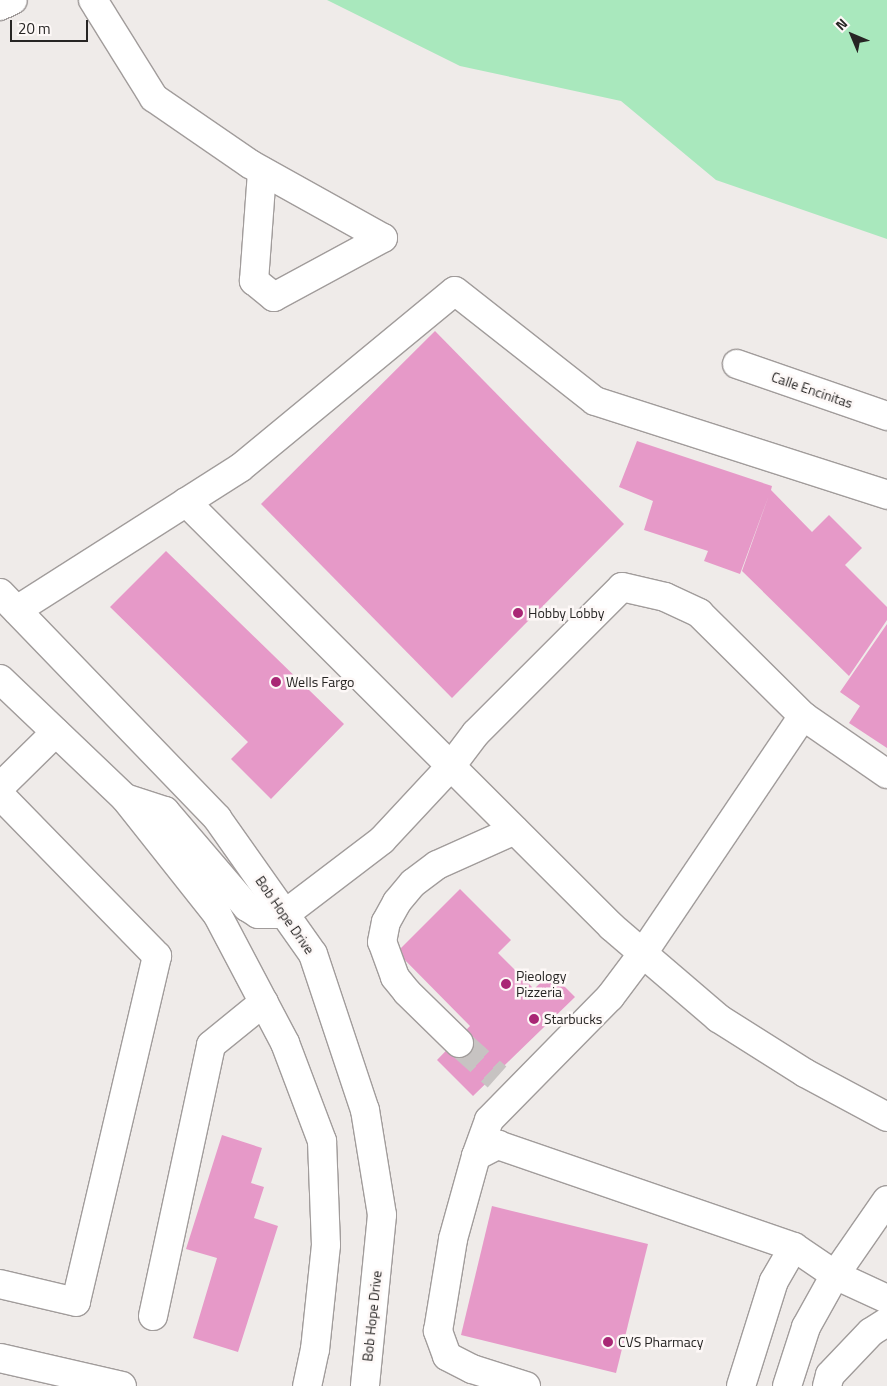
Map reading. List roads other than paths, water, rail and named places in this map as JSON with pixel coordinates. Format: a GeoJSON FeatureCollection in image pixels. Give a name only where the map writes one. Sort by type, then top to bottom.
{"type":"FeatureCollection","features":[{"type":"Feature","properties":{"kind":"main road"},"geometry":{"type":"LineString","coordinates":[[0,6],[13,0]]}},
{"type":"Feature","properties":{"kind":"main road"},"geometry":{"type":"LineString","coordinates":[[92,0],[154,98],[262,171],[383,238],[274,297],[254,281],[262,171]]}},
{"type":"Feature","properties":{"kind":"main road"},"geometry":{"type":"LineString","coordinates":[[8,602],[186,502],[240,468],[455,291],[595,401],[887,495]]}},
{"type":"Feature","properties":{"kind":"main road","name":"Calle Encinitas"},"geometry":{"type":"LineString","coordinates":[[737,364],[887,416]]}},
{"type":"Feature","properties":{"kind":"main road"},"geometry":{"type":"LineString","coordinates":[[186,502],[514,830],[643,953],[718,1018],[805,1073],[887,1117]]}},
{"type":"Feature","properties":{"kind":"main road"},"geometry":{"type":"LineString","coordinates":[[125,798],[165,811],[247,907],[258,914],[285,914],[382,840],[451,766],[476,733],[622,587],[664,597],[699,613],[802,716],[887,774]]}},
{"type":"Feature","properties":{"kind":"main road","name":"Bob Hope Drive"},"geometry":{"type":"LineString","coordinates":[[8,602],[217,818],[313,954],[365,1110],[382,1215],[365,1386]]}},
{"type":"Feature","properties":{"kind":"main road"},"geometry":{"type":"LineString","coordinates":[[0,680],[125,798],[217,914],[285,1043],[322,1141],[326,1245],[315,1349],[307,1386]]}},
{"type":"Feature","properties":{"kind":"main road"},"geometry":{"type":"LineString","coordinates":[[526,1386],[472,1369],[447,1356],[438,1331],[453,1239],[476,1156],[489,1120],[506,1085],[610,997],[643,953],[802,716]]}},
{"type":"Feature","properties":{"kind":"main road"},"geometry":{"type":"LineString","coordinates":[[0,786],[56,732]]}},
{"type":"Feature","properties":{"kind":"main road"},"geometry":{"type":"LineString","coordinates":[[0,795],[157,956],[76,1302],[0,1284]]}},
{"type":"Feature","properties":{"kind":"main road"},"geometry":{"type":"LineString","coordinates":[[459,1043],[413,999],[395,977],[382,942],[386,922],[397,902],[413,884],[437,865],[514,830]]}},
{"type":"Feature","properties":{"kind":"main road"},"geometry":{"type":"LineString","coordinates":[[153,1316],[211,1045],[264,1002]]}},
{"type":"Feature","properties":{"kind":"main road"},"geometry":{"type":"LineString","coordinates":[[476,1156],[498,1145],[794,1247],[835,1275],[887,1299]]}},
{"type":"Feature","properties":{"kind":"main road"},"geometry":{"type":"LineString","coordinates":[[787,1386],[806,1327],[835,1275],[887,1200]]}},
{"type":"Feature","properties":{"kind":"main road"},"geometry":{"type":"LineString","coordinates":[[741,1386],[774,1281],[794,1247]]}},
{"type":"Feature","properties":{"kind":"main road"},"geometry":{"type":"LineString","coordinates":[[827,1386],[830,1376],[870,1332],[887,1322]]}},
{"type":"Feature","properties":{"kind":"main road"},"geometry":{"type":"LineString","coordinates":[[0,1358],[122,1386]]}},
{"type":"Feature","properties":{"kind":"tunnel"},"geometry":{"type":"LineString","coordinates":[[459,1043],[497,1077]]}},
{"type":"Feature","properties":{"kind":"place","name":"Hobby Lobby"},"geometry":{"type":"Point","coordinates":[518,613]}},
{"type":"Feature","properties":{"kind":"place","name":"Wells Fargo"},"geometry":{"type":"Point","coordinates":[276,682]}},
{"type":"Feature","properties":{"kind":"place","name":"Pieology Pizzeria"},"geometry":{"type":"Point","coordinates":[506,984]}},
{"type":"Feature","properties":{"kind":"place","name":"Starbucks"},"geometry":{"type":"Point","coordinates":[534,1019]}},
{"type":"Feature","properties":{"kind":"place","name":"CVS Pharmacy"},"geometry":{"type":"Point","coordinates":[608,1342]}}]}
